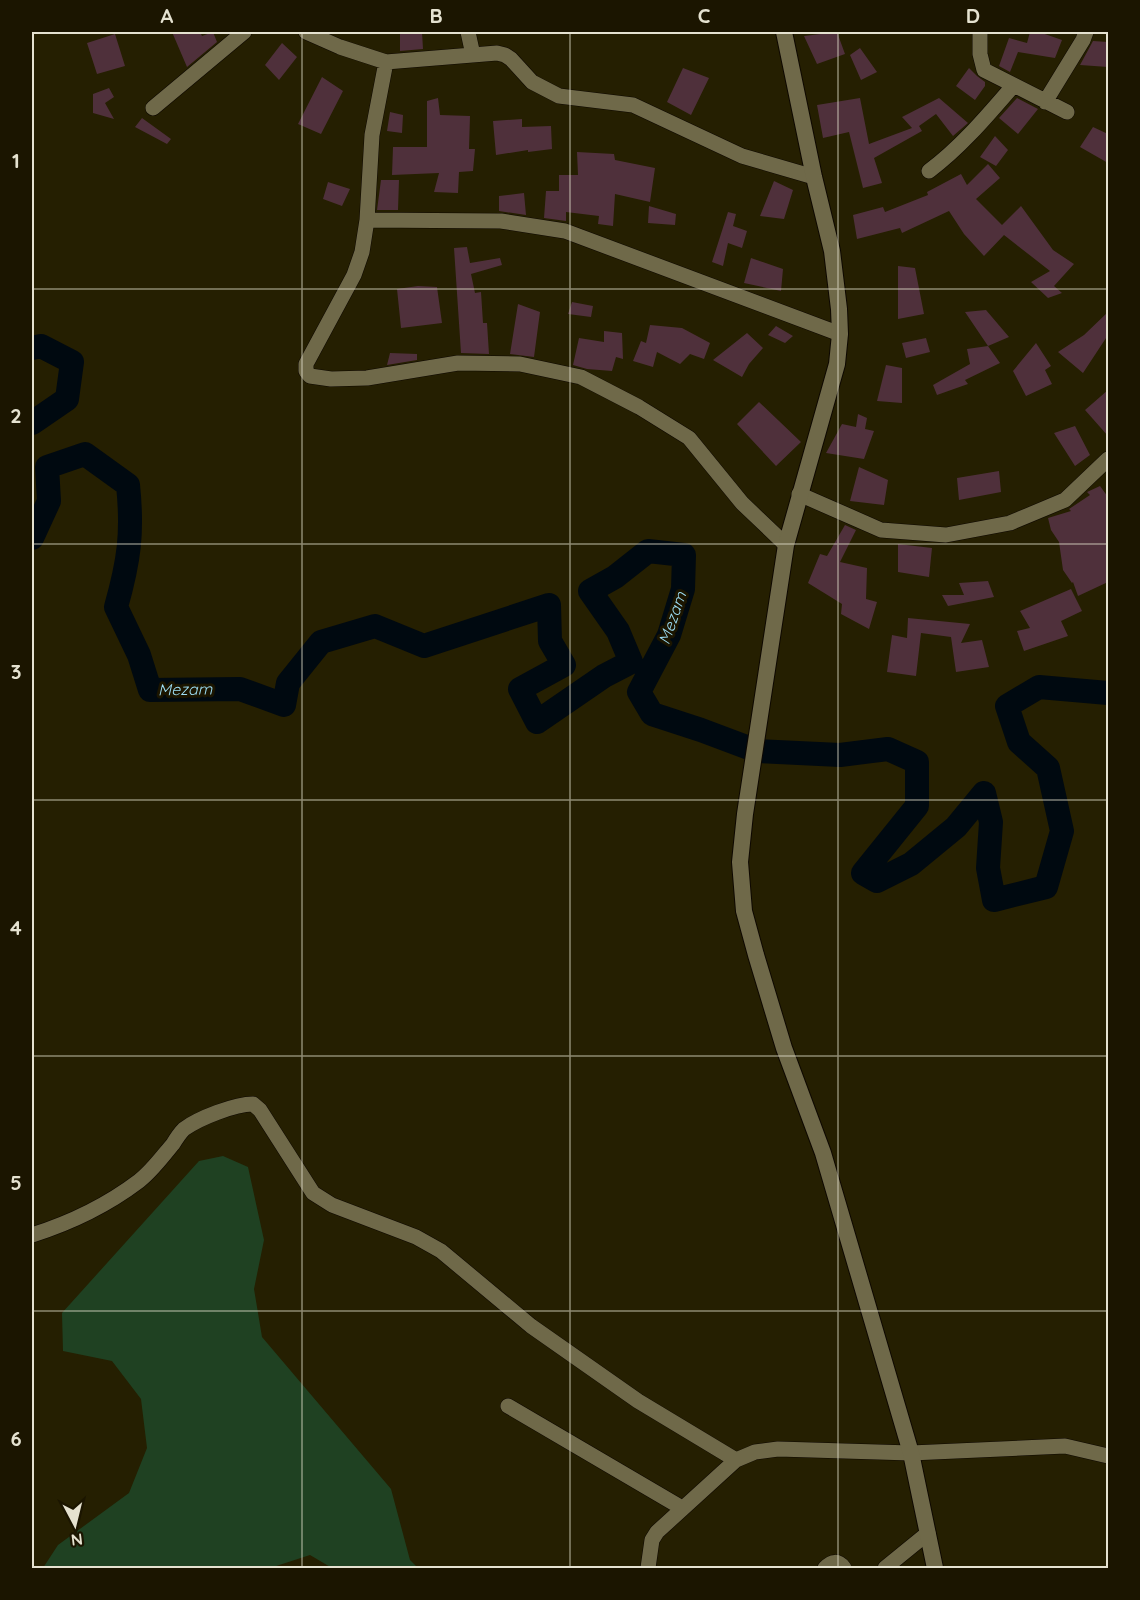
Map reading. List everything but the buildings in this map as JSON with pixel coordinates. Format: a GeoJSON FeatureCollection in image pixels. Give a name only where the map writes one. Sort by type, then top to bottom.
{"type":"FeatureCollection","features":[{"type":"Feature","properties":{"kind":"street"},"geometry":{"type":"LineString","coordinates":[[153,108],[244,32]]}},
{"type":"Feature","properties":{"kind":"street"},"geometry":{"type":"LineString","coordinates":[[306,32],[340,47],[386,62],[497,53],[505,55],[532,82],[559,96],[633,105],[742,156],[814,177]]}},
{"type":"Feature","properties":{"kind":"street"},"geometry":{"type":"LineString","coordinates":[[468,32],[473,55]]}},
{"type":"Feature","properties":{"kind":"street"},"geometry":{"type":"LineString","coordinates":[[784,32],[832,251],[840,334],[837,364],[786,545],[745,814],[740,862],[744,911],[784,1048],[823,1153],[911,1453],[935,1569]]}},
{"type":"Feature","properties":{"kind":"street"},"geometry":{"type":"LineString","coordinates":[[980,32],[980,54],[984,70],[1067,112]]}},
{"type":"Feature","properties":{"kind":"street"},"geometry":{"type":"LineString","coordinates":[[1045,102],[1086,32]]}},
{"type":"Feature","properties":{"kind":"street"},"geometry":{"type":"LineString","coordinates":[[386,62],[372,135],[367,220],[362,252],[354,275],[306,364],[306,370],[310,376],[331,379],[367,378],[458,363],[520,364],[581,377],[639,407],[689,438],[742,503],[786,545]]}},
{"type":"Feature","properties":{"kind":"street"},"geometry":{"type":"LineString","coordinates":[[929,171],[948,157],[1013,86]]}},
{"type":"Feature","properties":{"kind":"street"},"geometry":{"type":"LineString","coordinates":[[367,220],[501,221],[565,231],[840,334]]}},
{"type":"Feature","properties":{"kind":"street"},"geometry":{"type":"LineString","coordinates":[[799,494],[881,530],[946,535],[1010,523],[1065,500],[1108,459]]}},
{"type":"Feature","properties":{"kind":"street"},"geometry":{"type":"LineString","coordinates":[[32,1235],[97,1209],[140,1180],[155,1166],[184,1130],[213,1115],[244,1104],[253,1104],[260,1110],[313,1193],[332,1205],[416,1237],[441,1251],[531,1326],[638,1401],[736,1460]]}},
{"type":"Feature","properties":{"kind":"street"},"geometry":{"type":"LineString","coordinates":[[508,1406],[682,1508]]}},
{"type":"Feature","properties":{"kind":"street"},"geometry":{"type":"LineString","coordinates":[[648,1569],[652,1540],[657,1532],[736,1460],[754,1452],[778,1449],[911,1453],[1065,1446],[1108,1456]]}},
{"type":"Feature","properties":{"kind":"street"},"geometry":{"type":"LineString","coordinates":[[885,1569],[928,1533]]}},
{"type":"Feature","properties":{"kind":"street"},"geometry":{"type":"LineString","coordinates":[[825,1569],[835,1562],[841,1564],[844,1569]]}},
{"type":"Feature","properties":{"kind":"green space"},"geometry":{"type":"Polygon","coordinates":[[[223,1156],[248,1167],[264,1240],[254,1289],[262,1337],[391,1489],[410,1560],[418,1568],[332,1568],[310,1555],[270,1568],[43,1568],[58,1545],[129,1493],[147,1448],[141,1399],[112,1361],[63,1351],[62,1313],[199,1161],[223,1156]]]}},
{"type":"Feature","properties":{"kind":"waterway","name":"Mezam"},"geometry":{"type":"LineString","coordinates":[[32,348],[41,346],[72,362],[67,399],[32,423]]}},
{"type":"Feature","properties":{"kind":"waterway","name":"Mezam"},"geometry":{"type":"LineString","coordinates":[[32,538],[49,501],[47,467],[85,454],[128,485],[129,547],[116,607],[139,655],[150,690],[240,689],[284,705],[288,683],[321,642],[375,626],[424,646],[549,605],[550,641],[564,665],[520,689],[537,722],[604,676],[631,662],[618,631],[590,591],[615,577],[648,551],[684,555],[683,589],[669,635],[639,692],[652,714],[757,751],[840,755],[888,749],[917,762],[917,806],[863,873],[877,881],[911,864],[956,827],[984,793],[991,822],[988,868],[994,900],[1046,887],[1062,831],[1048,768],[1019,742],[1007,706],[1039,687],[1108,693]]}}]}
